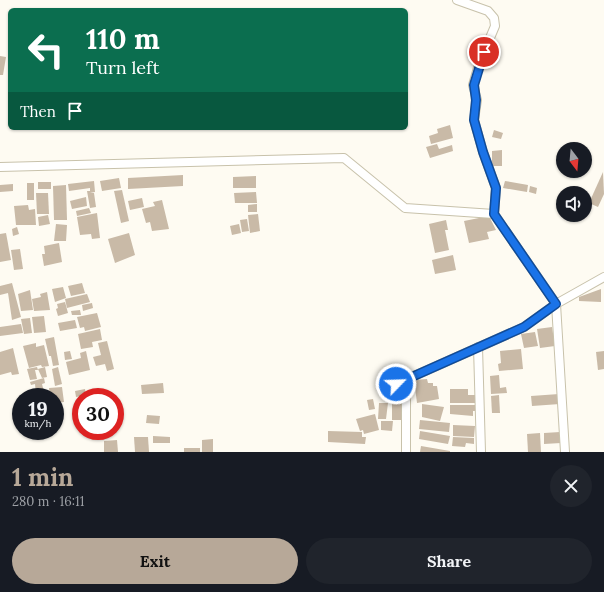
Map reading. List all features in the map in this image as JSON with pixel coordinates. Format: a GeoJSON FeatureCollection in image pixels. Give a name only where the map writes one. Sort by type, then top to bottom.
{"type":"FeatureCollection","features":[{"type":"Feature","properties":{"kind":"street"},"geometry":{"type":"LineString","coordinates":[[457,0],[488,11],[494,18],[495,26],[479,64],[474,85],[476,100],[474,120],[483,152],[496,188],[494,214],[556,304],[565,452]]}},
{"type":"Feature","properties":{"kind":"street"},"geometry":{"type":"LineString","coordinates":[[0,167],[344,158],[405,208],[494,214]]}},
{"type":"Feature","properties":{"kind":"street"},"geometry":{"type":"LineString","coordinates":[[396,384],[524,327],[556,304],[604,278]]}},
{"type":"Feature","properties":{"kind":"street"},"geometry":{"type":"LineString","coordinates":[[478,347],[480,452]]}},
{"type":"Feature","properties":{"kind":"street"},"geometry":{"type":"LineString","coordinates":[[406,380],[406,452]]}},
{"type":"Feature","properties":{"kind":"building"},"geometry":{"type":"Polygon","coordinates":[[[0,56],[6,57],[3,75],[0,75],[0,56]]]}},
{"type":"Feature","properties":{"kind":"building"},"geometry":{"type":"Polygon","coordinates":[[[450,125],[453,138],[431,144],[429,136],[438,133],[437,129],[450,125]]]}},
{"type":"Feature","properties":{"kind":"building"},"geometry":{"type":"Polygon","coordinates":[[[494,130],[503,133],[501,139],[492,137],[494,130]]]}},
{"type":"Feature","properties":{"kind":"building"},"geometry":{"type":"Polygon","coordinates":[[[437,144],[439,149],[452,145],[453,151],[430,158],[426,147],[437,144]]]}},
{"type":"Feature","properties":{"kind":"building"},"geometry":{"type":"Polygon","coordinates":[[[502,150],[502,166],[492,166],[492,151],[502,150]]]}},
{"type":"Feature","properties":{"kind":"building"},"geometry":{"type":"Polygon","coordinates":[[[603,172],[604,194],[598,207],[592,204],[592,196],[603,172]]]}},
{"type":"Feature","properties":{"kind":"building"},"geometry":{"type":"Polygon","coordinates":[[[183,175],[183,186],[128,189],[128,178],[183,175]]]}},
{"type":"Feature","properties":{"kind":"building"},"geometry":{"type":"Polygon","coordinates":[[[256,176],[256,188],[233,188],[233,177],[256,176]]]}},
{"type":"Feature","properties":{"kind":"building"},"geometry":{"type":"Polygon","coordinates":[[[119,178],[121,188],[102,191],[100,181],[119,178]]]}},
{"type":"Feature","properties":{"kind":"building"},"geometry":{"type":"Polygon","coordinates":[[[94,181],[95,192],[90,193],[94,193],[96,207],[90,208],[87,191],[90,191],[90,188],[69,191],[68,184],[94,181]]]}},
{"type":"Feature","properties":{"kind":"building"},"geometry":{"type":"Polygon","coordinates":[[[505,181],[528,185],[527,192],[503,188],[505,181]]]}},
{"type":"Feature","properties":{"kind":"building"},"geometry":{"type":"Polygon","coordinates":[[[38,182],[51,182],[51,189],[38,189],[38,182]]]}},
{"type":"Feature","properties":{"kind":"building"},"geometry":{"type":"Polygon","coordinates":[[[27,183],[34,183],[34,200],[27,200],[27,183]]]}},
{"type":"Feature","properties":{"kind":"building"},"geometry":{"type":"Polygon","coordinates":[[[13,184],[13,191],[0,192],[0,185],[13,184]]]}},
{"type":"Feature","properties":{"kind":"building"},"geometry":{"type":"Polygon","coordinates":[[[66,185],[67,220],[54,220],[53,186],[66,185]]]}},
{"type":"Feature","properties":{"kind":"building"},"geometry":{"type":"Polygon","coordinates":[[[530,186],[537,188],[536,194],[529,192],[530,186]]]}},
{"type":"Feature","properties":{"kind":"building"},"geometry":{"type":"Polygon","coordinates":[[[122,190],[129,221],[121,223],[114,191],[122,190]]]}},
{"type":"Feature","properties":{"kind":"building"},"geometry":{"type":"Polygon","coordinates":[[[256,192],[257,203],[235,203],[234,193],[256,192]]]}},
{"type":"Feature","properties":{"kind":"building"},"geometry":{"type":"Polygon","coordinates":[[[36,193],[48,193],[49,214],[37,214],[36,193]]]}},
{"type":"Feature","properties":{"kind":"building"},"geometry":{"type":"Polygon","coordinates":[[[86,197],[87,206],[72,209],[70,201],[86,197]]]}},
{"type":"Feature","properties":{"kind":"building"},"geometry":{"type":"Polygon","coordinates":[[[142,198],[144,207],[130,210],[128,201],[142,198]]]}},
{"type":"Feature","properties":{"kind":"building"},"geometry":{"type":"Polygon","coordinates":[[[162,200],[169,229],[152,231],[150,222],[146,223],[142,209],[155,206],[153,202],[162,200]]]}},
{"type":"Feature","properties":{"kind":"building"},"geometry":{"type":"Polygon","coordinates":[[[257,204],[257,212],[248,212],[248,205],[257,204]]]}},
{"type":"Feature","properties":{"kind":"building"},"geometry":{"type":"Polygon","coordinates":[[[28,205],[29,210],[35,209],[36,225],[16,225],[14,206],[28,205]]]}},
{"type":"Feature","properties":{"kind":"building"},"geometry":{"type":"Polygon","coordinates":[[[89,208],[91,213],[77,216],[76,211],[89,208]]]}},
{"type":"Feature","properties":{"kind":"building"},"geometry":{"type":"Polygon","coordinates":[[[97,213],[100,238],[92,239],[91,234],[80,235],[77,217],[97,213]]]}},
{"type":"Feature","properties":{"kind":"building"},"geometry":{"type":"Polygon","coordinates":[[[258,214],[260,231],[250,233],[248,215],[258,214]]]}},
{"type":"Feature","properties":{"kind":"building"},"geometry":{"type":"Polygon","coordinates":[[[48,215],[50,224],[39,226],[38,217],[48,215]]]}},
{"type":"Feature","properties":{"kind":"building"},"geometry":{"type":"Polygon","coordinates":[[[489,216],[496,230],[487,232],[489,239],[469,243],[464,221],[489,216]]]}},
{"type":"Feature","properties":{"kind":"building"},"geometry":{"type":"Polygon","coordinates":[[[247,219],[249,231],[242,232],[240,220],[247,219]]]}},
{"type":"Feature","properties":{"kind":"building"},"geometry":{"type":"Polygon","coordinates":[[[446,220],[448,230],[445,230],[449,250],[435,253],[429,224],[446,220]]]}},
{"type":"Feature","properties":{"kind":"building"},"geometry":{"type":"Polygon","coordinates":[[[56,224],[67,225],[66,241],[54,241],[56,224]]]}},
{"type":"Feature","properties":{"kind":"building"},"geometry":{"type":"Polygon","coordinates":[[[239,224],[241,233],[232,235],[230,226],[239,224]]]}},
{"type":"Feature","properties":{"kind":"building"},"geometry":{"type":"Polygon","coordinates":[[[17,227],[19,234],[13,236],[12,229],[17,227]]]}},
{"type":"Feature","properties":{"kind":"building"},"geometry":{"type":"Polygon","coordinates":[[[6,233],[11,260],[0,262],[0,234],[6,233]]]}},
{"type":"Feature","properties":{"kind":"building"},"geometry":{"type":"Polygon","coordinates":[[[129,233],[135,255],[115,263],[108,239],[129,233]]]}},
{"type":"Feature","properties":{"kind":"building"},"geometry":{"type":"Polygon","coordinates":[[[59,243],[62,262],[44,266],[42,254],[45,254],[44,246],[59,243]]]}},
{"type":"Feature","properties":{"kind":"building"},"geometry":{"type":"Polygon","coordinates":[[[20,249],[23,269],[14,270],[11,250],[20,249]]]}},
{"type":"Feature","properties":{"kind":"building"},"geometry":{"type":"Polygon","coordinates":[[[453,255],[456,270],[435,274],[432,260],[453,255]]]}},
{"type":"Feature","properties":{"kind":"building"},"geometry":{"type":"Polygon","coordinates":[[[12,283],[21,317],[12,320],[8,293],[0,295],[0,286],[12,283]]]}},
{"type":"Feature","properties":{"kind":"building"},"geometry":{"type":"Polygon","coordinates":[[[82,283],[85,293],[71,296],[68,286],[82,283]]]}},
{"type":"Feature","properties":{"kind":"building"},"geometry":{"type":"Polygon","coordinates":[[[63,287],[66,298],[55,302],[52,289],[63,287]]]}},
{"type":"Feature","properties":{"kind":"building"},"geometry":{"type":"Polygon","coordinates":[[[601,289],[601,302],[579,301],[579,297],[601,289]]]}},
{"type":"Feature","properties":{"kind":"building"},"geometry":{"type":"Polygon","coordinates":[[[30,290],[33,310],[21,311],[18,294],[30,290]]]}},
{"type":"Feature","properties":{"kind":"building"},"geometry":{"type":"Polygon","coordinates":[[[47,292],[50,310],[34,311],[32,299],[41,297],[40,294],[47,292]]]}},
{"type":"Feature","properties":{"kind":"building"},"geometry":{"type":"Polygon","coordinates":[[[87,294],[90,302],[67,308],[65,299],[87,294]]]}},
{"type":"Feature","properties":{"kind":"building"},"geometry":{"type":"Polygon","coordinates":[[[65,302],[68,313],[58,316],[56,309],[58,308],[57,304],[65,302]]]}},
{"type":"Feature","properties":{"kind":"building"},"geometry":{"type":"Polygon","coordinates":[[[92,303],[93,308],[83,311],[82,305],[92,303]]]}},
{"type":"Feature","properties":{"kind":"building"},"geometry":{"type":"Polygon","coordinates":[[[80,310],[81,315],[72,315],[71,311],[80,310]]]}},
{"type":"Feature","properties":{"kind":"building"},"geometry":{"type":"Polygon","coordinates":[[[97,313],[101,327],[85,331],[84,327],[80,328],[77,317],[97,313]]]}},
{"type":"Feature","properties":{"kind":"building"},"geometry":{"type":"Polygon","coordinates":[[[44,316],[46,332],[34,333],[32,317],[44,316]]]}},
{"type":"Feature","properties":{"kind":"building"},"geometry":{"type":"Polygon","coordinates":[[[30,318],[32,333],[24,334],[21,319],[30,318]]]}},
{"type":"Feature","properties":{"kind":"building"},"geometry":{"type":"Polygon","coordinates":[[[75,320],[77,328],[60,331],[58,323],[75,320]]]}},
{"type":"Feature","properties":{"kind":"building"},"geometry":{"type":"Polygon","coordinates":[[[21,324],[23,333],[0,336],[0,327],[21,324]]]}},
{"type":"Feature","properties":{"kind":"building"},"geometry":{"type":"Polygon","coordinates":[[[552,327],[555,346],[540,348],[537,329],[552,327]]]}},
{"type":"Feature","properties":{"kind":"building"},"geometry":{"type":"Polygon","coordinates":[[[100,329],[102,340],[92,342],[93,347],[81,349],[78,334],[100,329]]]}},
{"type":"Feature","properties":{"kind":"building"},"geometry":{"type":"Polygon","coordinates":[[[535,332],[538,346],[524,348],[521,334],[535,332]]]}},
{"type":"Feature","properties":{"kind":"building"},"geometry":{"type":"Polygon","coordinates":[[[54,337],[59,365],[53,366],[45,339],[54,337]]]}},
{"type":"Feature","properties":{"kind":"building"},"geometry":{"type":"Polygon","coordinates":[[[107,341],[114,369],[107,371],[105,364],[96,366],[93,357],[101,355],[98,343],[107,341]]]}},
{"type":"Feature","properties":{"kind":"building"},"geometry":{"type":"Polygon","coordinates":[[[36,343],[36,347],[44,345],[49,366],[42,367],[41,365],[29,368],[23,346],[36,343]]]}},
{"type":"Feature","properties":{"kind":"building"},"geometry":{"type":"Polygon","coordinates":[[[13,348],[19,374],[12,375],[11,372],[0,375],[0,352],[13,348]]]}},
{"type":"Feature","properties":{"kind":"building"},"geometry":{"type":"Polygon","coordinates":[[[521,349],[523,369],[499,371],[498,364],[501,363],[500,351],[521,349]]]}},
{"type":"Feature","properties":{"kind":"building"},"geometry":{"type":"Polygon","coordinates":[[[70,351],[72,359],[65,360],[64,352],[70,351]]]}},
{"type":"Feature","properties":{"kind":"building"},"geometry":{"type":"Polygon","coordinates":[[[86,351],[90,370],[69,375],[66,362],[81,358],[80,353],[86,351]]]}},
{"type":"Feature","properties":{"kind":"building"},"geometry":{"type":"Polygon","coordinates":[[[604,351],[604,369],[598,370],[596,352],[604,351]]]}},
{"type":"Feature","properties":{"kind":"building"},"geometry":{"type":"Polygon","coordinates":[[[37,367],[38,370],[35,370],[37,379],[30,380],[27,369],[37,367]]]}},
{"type":"Feature","properties":{"kind":"building"},"geometry":{"type":"Polygon","coordinates":[[[45,367],[47,377],[42,378],[38,369],[45,367]]]}},
{"type":"Feature","properties":{"kind":"building"},"geometry":{"type":"Polygon","coordinates":[[[58,367],[62,384],[55,386],[52,369],[58,367]]]}},
{"type":"Feature","properties":{"kind":"building"},"geometry":{"type":"Polygon","coordinates":[[[499,375],[500,388],[506,387],[507,393],[491,394],[490,376],[499,375]]]}},
{"type":"Feature","properties":{"kind":"building"},"geometry":{"type":"Polygon","coordinates":[[[44,378],[45,383],[42,384],[43,388],[35,388],[35,384],[31,385],[30,382],[44,378]]]}},
{"type":"Feature","properties":{"kind":"building"},"geometry":{"type":"Polygon","coordinates":[[[427,379],[428,383],[433,383],[433,386],[437,386],[439,399],[417,403],[414,380],[427,379]]]}},
{"type":"Feature","properties":{"kind":"building"},"geometry":{"type":"Polygon","coordinates":[[[163,383],[164,393],[142,394],[141,385],[163,383]]]}},
{"type":"Feature","properties":{"kind":"building"},"geometry":{"type":"Polygon","coordinates":[[[450,389],[468,389],[468,395],[478,395],[478,403],[450,403],[450,389]]]}},
{"type":"Feature","properties":{"kind":"building"},"geometry":{"type":"Polygon","coordinates":[[[559,394],[560,404],[532,406],[531,396],[559,394]]]}},
{"type":"Feature","properties":{"kind":"building"},"geometry":{"type":"Polygon","coordinates":[[[499,395],[500,413],[492,413],[491,396],[499,395]]]}},
{"type":"Feature","properties":{"kind":"building"},"geometry":{"type":"Polygon","coordinates":[[[373,399],[375,409],[369,410],[367,400],[373,399]]]}},
{"type":"Feature","properties":{"kind":"building"},"geometry":{"type":"Polygon","coordinates":[[[392,399],[404,399],[404,420],[392,420],[392,399]]]}},
{"type":"Feature","properties":{"kind":"building"},"geometry":{"type":"Polygon","coordinates":[[[379,403],[388,403],[386,419],[378,419],[379,403]]]}},
{"type":"Feature","properties":{"kind":"building"},"geometry":{"type":"Polygon","coordinates":[[[422,404],[444,407],[440,421],[422,417],[422,404]]]}},
{"type":"Feature","properties":{"kind":"building"},"geometry":{"type":"Polygon","coordinates":[[[450,405],[478,405],[478,411],[473,411],[473,416],[450,414],[450,405]]]}},
{"type":"Feature","properties":{"kind":"building"},"geometry":{"type":"Polygon","coordinates":[[[375,414],[379,430],[364,434],[363,430],[360,431],[356,419],[375,414]]]}},
{"type":"Feature","properties":{"kind":"building"},"geometry":{"type":"Polygon","coordinates":[[[147,415],[160,416],[159,424],[146,423],[147,415]]]}},
{"type":"Feature","properties":{"kind":"building"},"geometry":{"type":"Polygon","coordinates":[[[420,420],[450,423],[449,432],[419,429],[420,420]]]}},
{"type":"Feature","properties":{"kind":"building"},"geometry":{"type":"Polygon","coordinates":[[[381,421],[393,421],[392,431],[381,430],[381,421]]]}},
{"type":"Feature","properties":{"kind":"building"},"geometry":{"type":"Polygon","coordinates":[[[453,425],[475,426],[474,437],[453,436],[453,425]]]}},
{"type":"Feature","properties":{"kind":"building"},"geometry":{"type":"Polygon","coordinates":[[[328,431],[362,432],[362,437],[366,437],[365,444],[328,442],[328,431]]]}},
{"type":"Feature","properties":{"kind":"building"},"geometry":{"type":"Polygon","coordinates":[[[420,431],[450,436],[448,444],[419,439],[420,431]]]}},
{"type":"Feature","properties":{"kind":"building"},"geometry":{"type":"Polygon","coordinates":[[[560,432],[561,443],[544,444],[544,433],[560,432]]]}},
{"type":"Feature","properties":{"kind":"building"},"geometry":{"type":"Polygon","coordinates":[[[540,433],[541,452],[528,452],[527,434],[540,433]]]}},
{"type":"Feature","properties":{"kind":"building"},"geometry":{"type":"Polygon","coordinates":[[[153,436],[170,437],[170,443],[153,443],[153,436]]]}},
{"type":"Feature","properties":{"kind":"building"},"geometry":{"type":"Polygon","coordinates":[[[134,437],[148,437],[149,452],[135,452],[134,437]]]}},
{"type":"Feature","properties":{"kind":"building"},"geometry":{"type":"Polygon","coordinates":[[[453,437],[474,438],[474,444],[466,443],[465,447],[452,446],[453,437]]]}},
{"type":"Feature","properties":{"kind":"building"},"geometry":{"type":"Polygon","coordinates":[[[213,439],[213,452],[202,452],[202,440],[213,439]]]}},
{"type":"Feature","properties":{"kind":"building"},"geometry":{"type":"Polygon","coordinates":[[[117,440],[118,452],[104,452],[104,441],[117,440]]]}},
{"type":"Feature","properties":{"kind":"building"},"geometry":{"type":"Polygon","coordinates":[[[421,446],[450,451],[450,452],[420,452],[421,446]]]}},
{"type":"Feature","properties":{"kind":"building"},"geometry":{"type":"Polygon","coordinates":[[[184,448],[200,448],[200,452],[184,452],[184,448]]]}},
{"type":"Feature","properties":{"kind":"route"},"geometry":{"type":"LineString","coordinates":[[396,384],[524,327],[556,304],[494,214],[496,188],[483,152],[474,120],[476,100],[474,85],[479,64],[484,52]]}}]}
